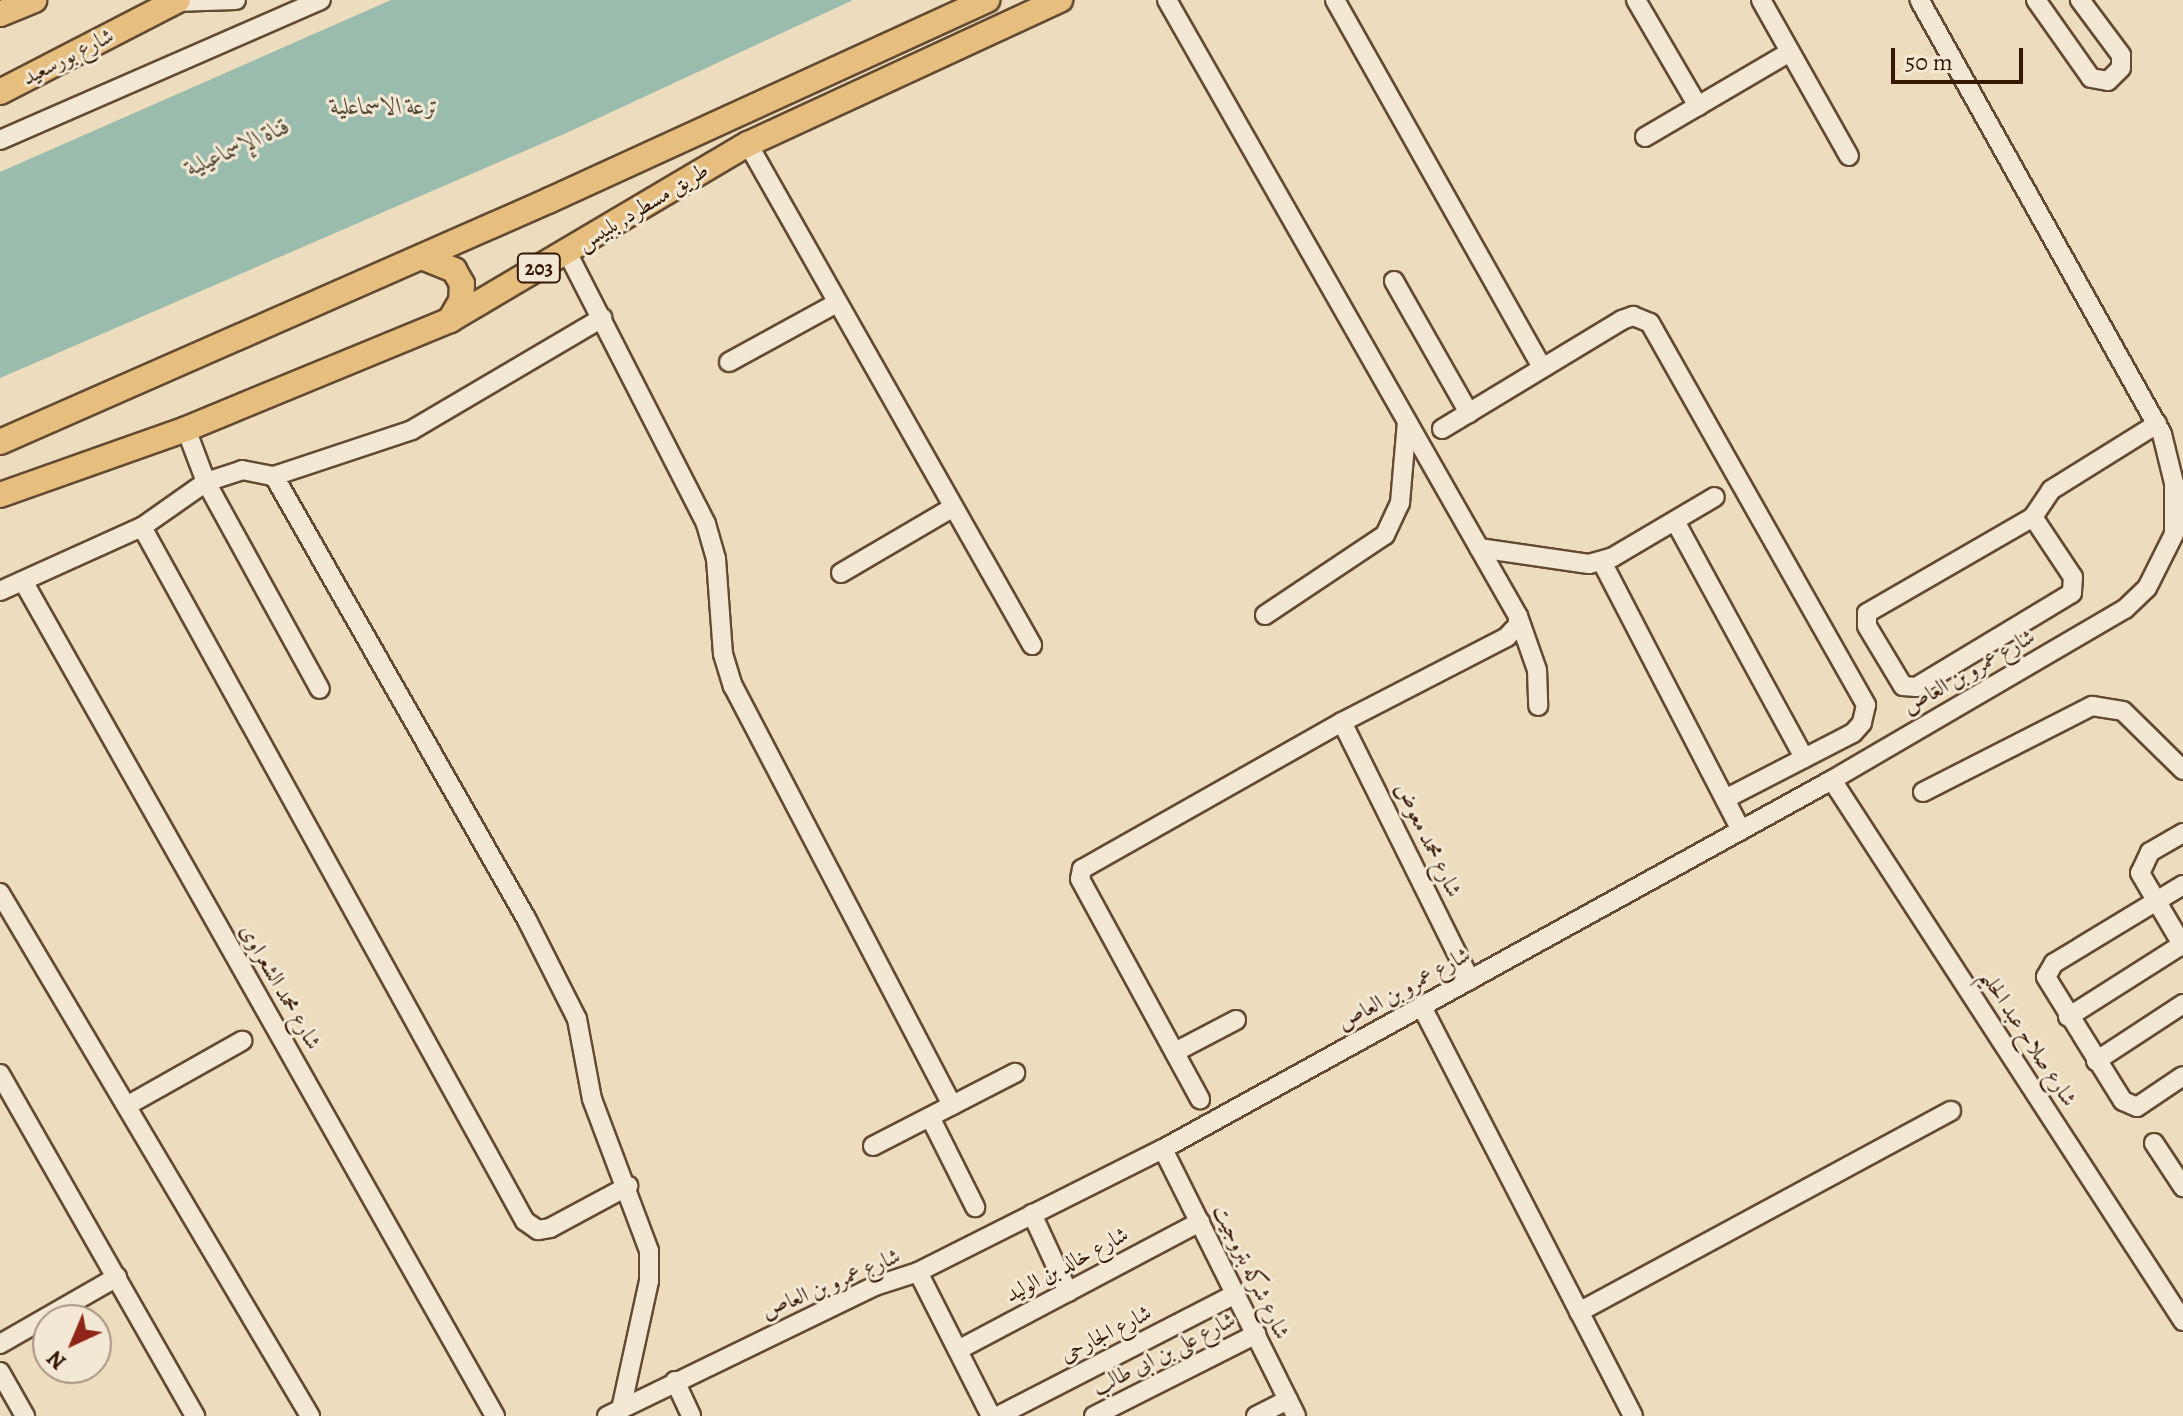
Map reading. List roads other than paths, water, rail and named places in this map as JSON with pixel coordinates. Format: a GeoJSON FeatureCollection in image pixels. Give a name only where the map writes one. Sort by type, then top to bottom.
{"type":"FeatureCollection","features":[{"type":"Feature","properties":{"kind":"main road","name":"طريق مسطرد, بلبيس"},"geometry":{"type":"LineString","coordinates":[[0,442],[422,257],[987,0]]}},
{"type":"Feature","properties":{"kind":"main road","name":"طريق مسطرد, بلبيس"},"geometry":{"type":"LineString","coordinates":[[0,495],[186,429],[450,320],[748,144],[1060,0]]}},
{"type":"Feature","properties":{"kind":"main road","name":"شارع بورسعيد"},"geometry":{"type":"LineString","coordinates":[[0,92],[176,1]]}},
{"type":"Feature","properties":{"kind":"main road"},"geometry":{"type":"LineString","coordinates":[[422,257],[454,270],[462,284],[461,301],[450,320]]}},
{"type":"Feature","properties":{"kind":"street"},"geometry":{"type":"LineString","coordinates":[[176,1],[236,0]]}},
{"type":"Feature","properties":{"kind":"street"},"geometry":{"type":"LineString","coordinates":[[0,140],[321,0]]}},
{"type":"Feature","properties":{"kind":"street"},"geometry":{"type":"LineString","coordinates":[[1167,0],[1518,616],[1537,670],[1538,706]]}},
{"type":"Feature","properties":{"kind":"street"},"geometry":{"type":"LineString","coordinates":[[1335,0],[1542,368]]}},
{"type":"Feature","properties":{"kind":"street"},"geometry":{"type":"LineString","coordinates":[[1636,0],[1698,106]]}},
{"type":"Feature","properties":{"kind":"street"},"geometry":{"type":"LineString","coordinates":[[1761,0],[1849,156]]}},
{"type":"Feature","properties":{"kind":"street"},"geometry":{"type":"LineString","coordinates":[[1919,0],[2157,424],[2174,483],[2179,531]]}},
{"type":"Feature","properties":{"kind":"street"},"geometry":{"type":"LineString","coordinates":[[2036,0],[2091,78],[2108,81],[2118,73],[2121,55],[2080,0]]}},
{"type":"Feature","properties":{"kind":"street"},"geometry":{"type":"LineString","coordinates":[[1645,137],[1790,52]]}},
{"type":"Feature","properties":{"kind":"street"},"geometry":{"type":"LineString","coordinates":[[748,144],[835,304],[1032,645]]}},
{"type":"Feature","properties":{"kind":"street"},"geometry":{"type":"LineString","coordinates":[[567,252],[706,524],[716,559],[723,654],[733,686],[952,1105]]}},
{"type":"Feature","properties":{"kind":"street"},"geometry":{"type":"LineString","coordinates":[[1394,281],[1469,413]]}},
{"type":"Feature","properties":{"kind":"street"},"geometry":{"type":"LineString","coordinates":[[729,362],[835,304]]}},
{"type":"Feature","properties":{"kind":"street"},"geometry":{"type":"LineString","coordinates":[[1442,429],[1627,317],[1640,317],[1653,328],[1864,698],[1866,711],[1858,728],[1725,799]]}},
{"type":"Feature","properties":{"kind":"street"},"geometry":{"type":"LineString","coordinates":[[0,591],[142,527],[206,482],[242,470],[274,476],[412,430],[602,318]]}},
{"type":"Feature","properties":{"kind":"street"},"geometry":{"type":"LineString","coordinates":[[1265,615],[1385,535],[1400,503],[1407,422]]}},
{"type":"Feature","properties":{"kind":"street"},"geometry":{"type":"LineString","coordinates":[[2033,517],[2073,577],[2072,593],[1916,687],[1903,686],[1867,626],[1867,613],[2033,517],[2051,490],[2157,424]]}},
{"type":"Feature","properties":{"kind":"street"},"geometry":{"type":"LineString","coordinates":[[186,429],[206,482],[320,689]]}},
{"type":"Feature","properties":{"kind":"street"},"geometry":{"type":"LineString","coordinates":[[274,476],[568,997],[577,1019],[592,1099],[628,1186],[650,1267],[614,1412]]}},
{"type":"Feature","properties":{"kind":"street"},"geometry":{"type":"LineString","coordinates":[[1479,548],[1576,565],[1602,562],[1715,497]]}},
{"type":"Feature","properties":{"kind":"street"},"geometry":{"type":"LineString","coordinates":[[841,573],[952,508]]}},
{"type":"Feature","properties":{"kind":"street"},"geometry":{"type":"LineString","coordinates":[[1675,521],[1804,758]]}},
{"type":"Feature","properties":{"kind":"street"},"geometry":{"type":"LineString","coordinates":[[142,527],[525,1221],[538,1230],[550,1228],[628,1186]]}},
{"type":"Feature","properties":{"kind":"street","name":"شارع عمرو بن العاص"},"geometry":{"type":"LineString","coordinates":[[614,1412],[875,1286],[918,1272],[1163,1149],[1832,780],[2125,609],[2147,588],[2179,531]]}},
{"type":"Feature","properties":{"kind":"street"},"geometry":{"type":"LineString","coordinates":[[1602,562],[1741,830]]}},
{"type":"Feature","properties":{"kind":"street","name":"شارع محمد الشعراوى"},"geometry":{"type":"LineString","coordinates":[[23,581],[495,1416]]}},
{"type":"Feature","properties":{"kind":"street"},"geometry":{"type":"LineString","coordinates":[[1200,1099],[1080,879],[1082,869],[1342,722],[1507,637],[1518,625],[1518,616]]}},
{"type":"Feature","properties":{"kind":"street"},"geometry":{"type":"LineString","coordinates":[[1923,792],[2092,706],[2123,711],[2183,770]]}},
{"type":"Feature","properties":{"kind":"street","name":"شارع محمد معوض"},"geometry":{"type":"LineString","coordinates":[[1342,722],[1470,980]]}},
{"type":"Feature","properties":{"kind":"street","name":"شارع صلاح عبد الحليم"},"geometry":{"type":"LineString","coordinates":[[1832,780],[2183,1321]]}},
{"type":"Feature","properties":{"kind":"street"},"geometry":{"type":"LineString","coordinates":[[2068,1017],[2183,945],[2140,873],[2142,862],[2183,833]]}},
{"type":"Feature","properties":{"kind":"street"},"geometry":{"type":"LineString","coordinates":[[2183,885],[2049,970],[2046,977],[2068,1017],[2123,1101],[2137,1107],[2183,1076]]}},
{"type":"Feature","properties":{"kind":"street"},"geometry":{"type":"LineString","coordinates":[[0,893],[130,1104],[310,1416]]}},
{"type":"Feature","properties":{"kind":"street"},"geometry":{"type":"LineString","coordinates":[[2096,1061],[2183,1004]]}},
{"type":"Feature","properties":{"kind":"street"},"geometry":{"type":"LineString","coordinates":[[1422,1007],[1633,1416]]}},
{"type":"Feature","properties":{"kind":"street"},"geometry":{"type":"LineString","coordinates":[[1175,1052],[1236,1020]]}},
{"type":"Feature","properties":{"kind":"street"},"geometry":{"type":"LineString","coordinates":[[130,1104],[242,1041]]}},
{"type":"Feature","properties":{"kind":"street"},"geometry":{"type":"LineString","coordinates":[[873,1146],[1015,1073]]}},
{"type":"Feature","properties":{"kind":"street"},"geometry":{"type":"LineString","coordinates":[[0,1074],[195,1416]]}},
{"type":"Feature","properties":{"kind":"street"},"geometry":{"type":"LineString","coordinates":[[1579,1312],[1951,1111]]}},
{"type":"Feature","properties":{"kind":"street"},"geometry":{"type":"LineString","coordinates":[[930,1117],[975,1207]]}},
{"type":"Feature","properties":{"kind":"street"},"geometry":{"type":"LineString","coordinates":[[2154,1143],[2183,1187]]}},
{"type":"Feature","properties":{"kind":"street","name":"شارع شركه بتروجيت"},"geometry":{"type":"LineString","coordinates":[[1163,1149],[1292,1408]]}},
{"type":"Feature","properties":{"kind":"street"},"geometry":{"type":"LineString","coordinates":[[1032,1214],[1068,1292]]}},
{"type":"Feature","properties":{"kind":"street","name":"شارع خالد بن الوليد"},"geometry":{"type":"LineString","coordinates":[[958,1350],[1200,1222]]}},
{"type":"Feature","properties":{"kind":"street"},"geometry":{"type":"LineString","coordinates":[[918,1272],[991,1416]]}},
{"type":"Feature","properties":{"kind":"street"},"geometry":{"type":"LineString","coordinates":[[0,1344],[117,1277]]}},
{"type":"Feature","properties":{"kind":"street","name":"شارع الجارحى"},"geometry":{"type":"LineString","coordinates":[[998,1416],[1235,1294]]}},
{"type":"Feature","properties":{"kind":"street","name":"شارع على بن ابى طالب"},"geometry":{"type":"LineString","coordinates":[[1094,1416],[1256,1334]]}},
{"type":"Feature","properties":{"kind":"street"},"geometry":{"type":"LineString","coordinates":[[0,1372],[25,1416]]}},
{"type":"Feature","properties":{"kind":"street"},"geometry":{"type":"LineString","coordinates":[[675,1381],[691,1416]]}},
{"type":"Feature","properties":{"kind":"street"},"geometry":{"type":"LineString","coordinates":[[1256,1416],[1292,1408]]}},
{"type":"Feature","properties":{"kind":"water","name":"ترعة الاسماعلية"},"geometry":{"type":"Polygon","coordinates":[[[391,0],[853,0],[564,134],[0,378],[0,172],[391,0]]]}},
{"type":"Feature","properties":{"kind":"water label","name":"قناة الإسماعيلية"},"geometry":{"type":"Point","coordinates":[238,147]}}]}
